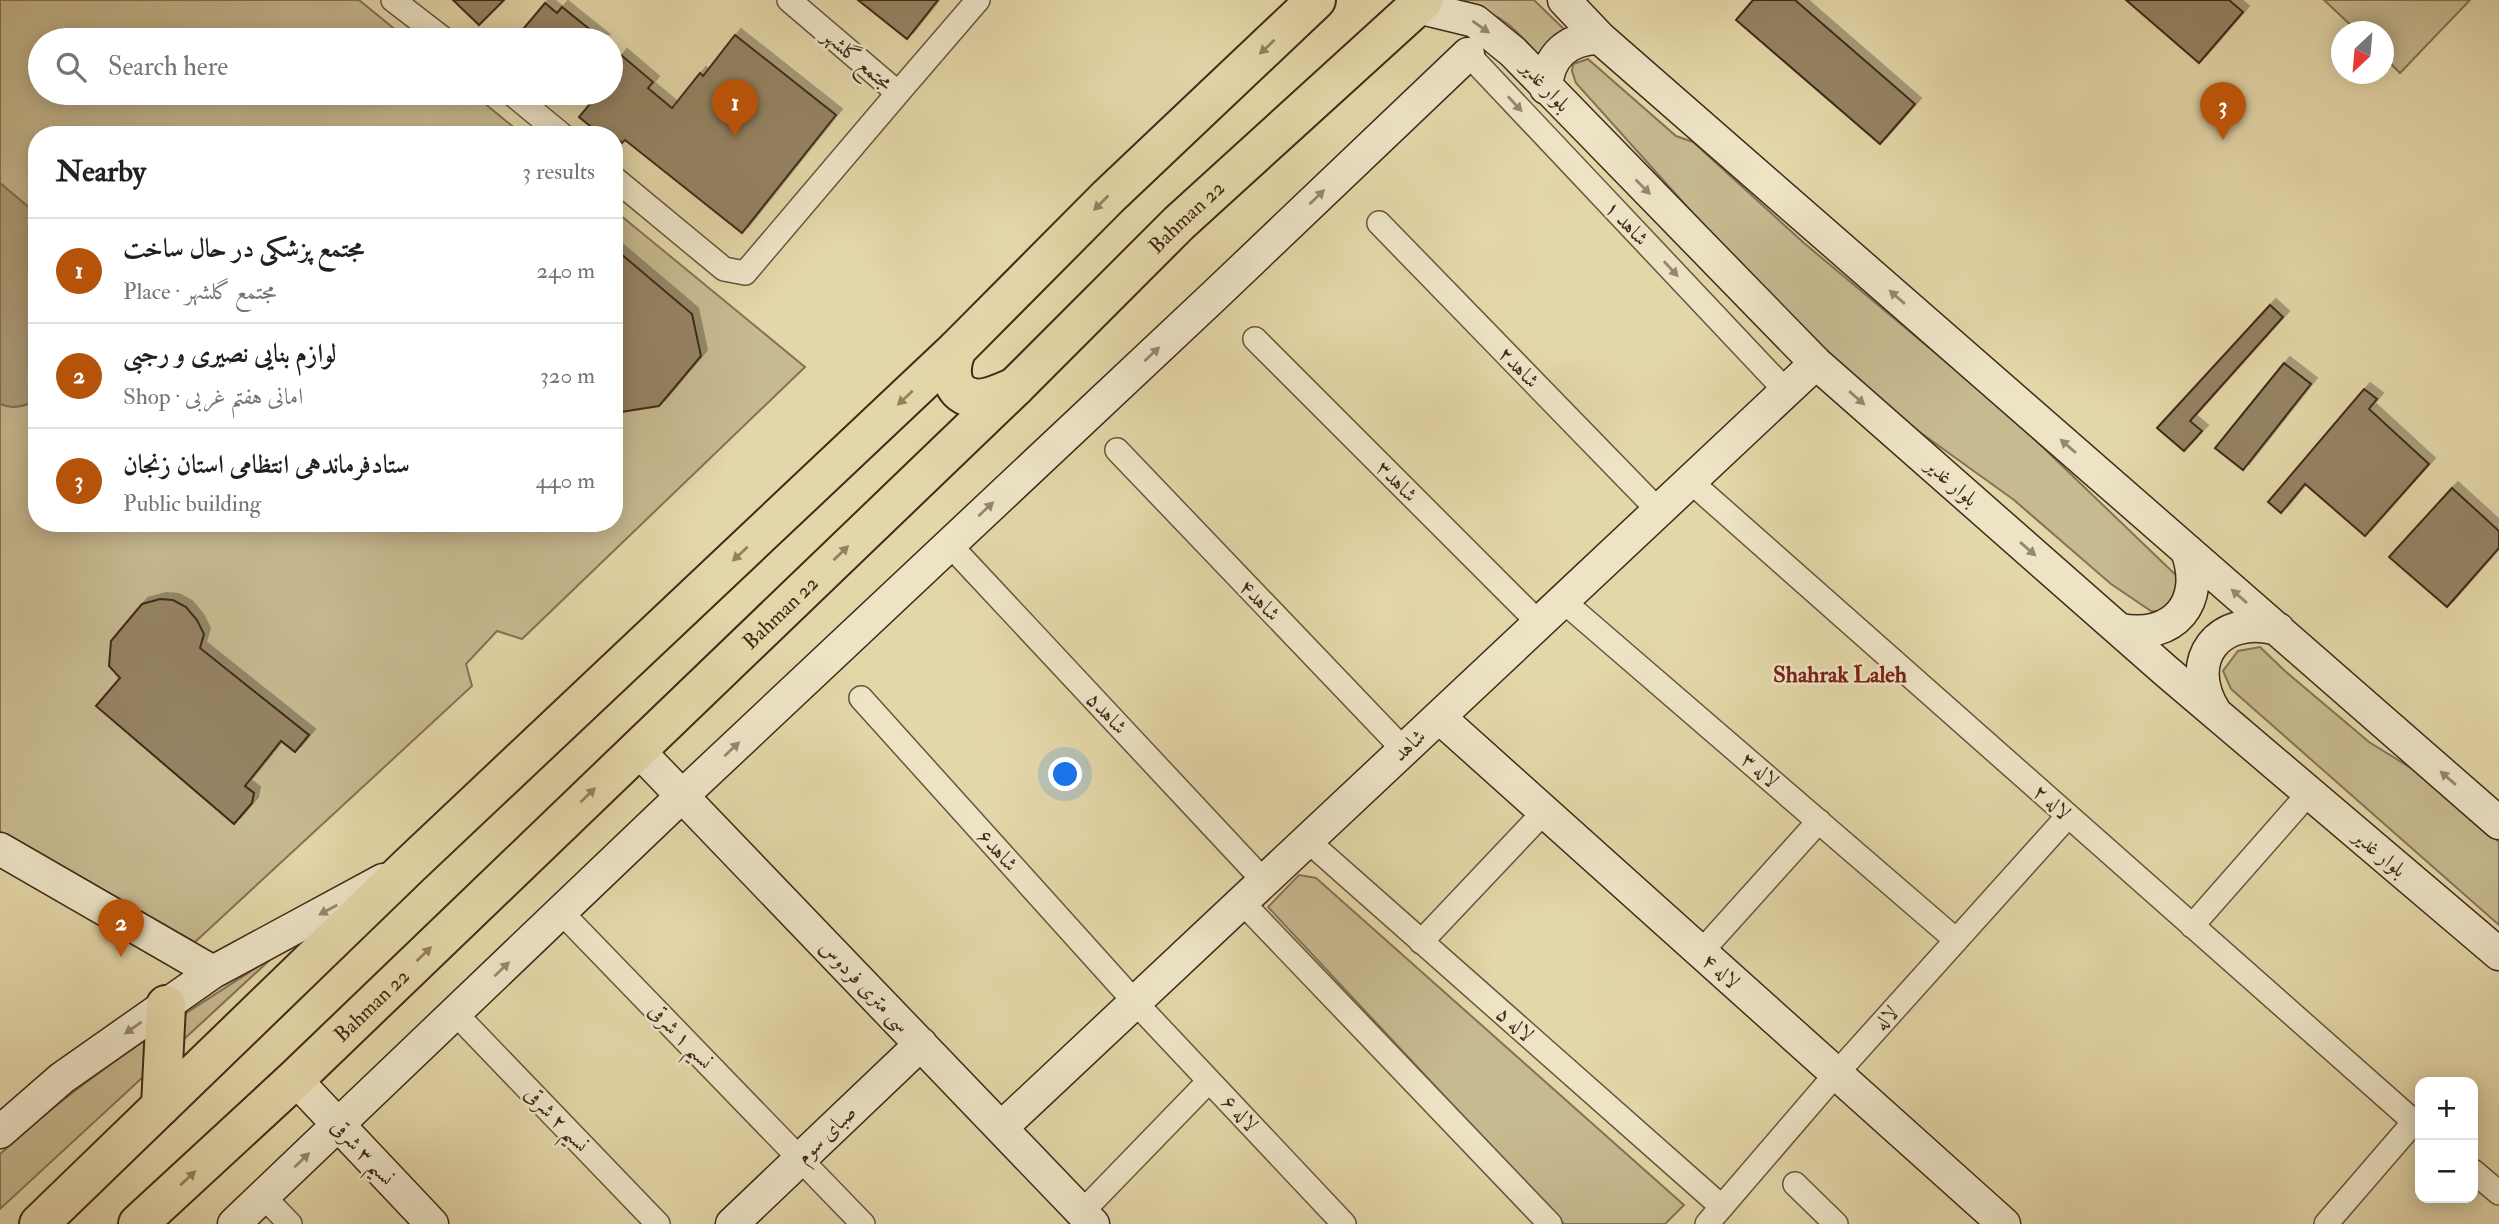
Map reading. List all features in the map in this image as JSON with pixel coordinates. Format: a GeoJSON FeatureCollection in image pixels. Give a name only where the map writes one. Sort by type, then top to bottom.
{"type":"FeatureCollection","features":[{"type":"Feature","properties":{"kind":"highway"},"geometry":{"type":"LineString","coordinates":[[40,1224],[409,866],[957,349],[1108,197],[1316,0]]}},
{"type":"Feature","properties":{"kind":"highway","name":"Bahman 22"},"geometry":{"type":"LineString","coordinates":[[138,1224],[295,1079],[636,748],[1015,387],[1179,223],[1421,4]]}},
{"type":"Feature","properties":{"kind":"highway"},"geometry":{"type":"LineString","coordinates":[[957,349],[951,363],[952,377],[958,391],[973,399],[990,397],[1015,387]]}},
{"type":"Feature","properties":{"kind":"highway"},"geometry":{"type":"LineString","coordinates":[[161,1106],[166,1005]]}},
{"type":"Feature","properties":{"kind":"main road"},"geometry":{"type":"LineString","coordinates":[[1563,0],[1600,38],[2499,823]]}},
{"type":"Feature","properties":{"kind":"main road","name":"بلوار غدیر"},"geometry":{"type":"LineString","coordinates":[[1421,4],[1475,21],[1513,52],[1816,363],[2120,630],[2499,954]]}},
{"type":"Feature","properties":{"kind":"main road"},"geometry":{"type":"LineString","coordinates":[[1546,88],[1547,73],[1561,50],[1579,40],[1600,38]]}},
{"type":"Feature","properties":{"kind":"main road"},"geometry":{"type":"LineString","coordinates":[[234,1224],[682,796],[1468,54]]}},
{"type":"Feature","properties":{"kind":"main road","name":"شاهد"},"geometry":{"type":"LineString","coordinates":[[1001,1128],[1816,363]]}},
{"type":"Feature","properties":{"kind":"main road"},"geometry":{"type":"LineString","coordinates":[[2120,630],[2139,634],[2158,630],[2174,620],[2187,606],[2193,588],[2194,569],[2187,551]]}},
{"type":"Feature","properties":{"kind":"main road"},"geometry":{"type":"LineString","coordinates":[[2215,712],[2205,697],[2201,679],[2204,661],[2212,645],[2225,633],[2242,626],[2260,624],[2278,629]]}},
{"type":"Feature","properties":{"kind":"main road","name":"لاله ۴"},"geometry":{"type":"LineString","coordinates":[[1439,718],[2004,1224]]}},
{"type":"Feature","properties":{"kind":"main road","name":"سی متری فردوس"},"geometry":{"type":"LineString","coordinates":[[636,748],[1088,1218]]}},
{"type":"Feature","properties":{"kind":"main road"},"geometry":{"type":"LineString","coordinates":[[0,849],[213,972]]}},
{"type":"Feature","properties":{"kind":"main road"},"geometry":{"type":"LineString","coordinates":[[0,1132],[62,1078],[213,972],[409,866]]}},
{"type":"Feature","properties":{"kind":"main road","name":"صبای سوم"},"geometry":{"type":"LineString","coordinates":[[732,1224],[920,1044]]}},
{"type":"Feature","properties":{"kind":"main road","name":"نسیم ۳ شرقی"},"geometry":{"type":"LineString","coordinates":[[295,1079],[432,1224]]}},
{"type":"Feature","properties":{"kind":"street"},"geometry":{"type":"LineString","coordinates":[[393,0],[429,28]]}},
{"type":"Feature","properties":{"kind":"street","name":"مجتمع گلشهر"},"geometry":{"type":"LineString","coordinates":[[789,0],[898,93],[978,0]]}},
{"type":"Feature","properties":{"kind":"street","name":"شاهد ۱"},"geometry":{"type":"LineString","coordinates":[[1468,54],[1786,391]]}},
{"type":"Feature","properties":{"kind":"street"},"geometry":{"type":"LineString","coordinates":[[623,185],[724,269],[745,273],[898,93]]}},
{"type":"Feature","properties":{"kind":"street"},"geometry":{"type":"LineString","coordinates":[[526,105],[551,126]]}},
{"type":"Feature","properties":{"kind":"street","name":"شاهد۲"},"geometry":{"type":"LineString","coordinates":[[1379,223],[1659,511]]}},
{"type":"Feature","properties":{"kind":"street","name":"شاهد۳"},"geometry":{"type":"LineString","coordinates":[[1255,339],[1539,623]]}},
{"type":"Feature","properties":{"kind":"street","name":"شاهد۴"},"geometry":{"type":"LineString","coordinates":[[1117,450],[1404,750]]}},
{"type":"Feature","properties":{"kind":"street","name":"لاله ۲"},"geometry":{"type":"LineString","coordinates":[[1690,481],[2415,1123]]}},
{"type":"Feature","properties":{"kind":"street","name":"شاهد۵"},"geometry":{"type":"LineString","coordinates":[[949,544],[1253,892]]}},
{"type":"Feature","properties":{"kind":"street","name":"لاله ۳"},"geometry":{"type":"LineString","coordinates":[[1563,601],[1956,940]]}},
{"type":"Feature","properties":{"kind":"street","name":"شاهد۶"},"geometry":{"type":"LineString","coordinates":[[861,698],[1135,1002]]}},
{"type":"Feature","properties":{"kind":"street"},"geometry":{"type":"LineString","coordinates":[[2192,926],[2309,793]]}},
{"type":"Feature","properties":{"kind":"street"},"geometry":{"type":"LineString","coordinates":[[1421,942],[1544,812]]}},
{"type":"Feature","properties":{"kind":"street","name":"لاله"},"geometry":{"type":"LineString","coordinates":[[1715,1215],[1836,1074],[2068,816]]}},
{"type":"Feature","properties":{"kind":"street"},"geometry":{"type":"LineString","coordinates":[[1701,952],[1819,821]]}},
{"type":"Feature","properties":{"kind":"street","name":"لاله ۵"},"geometry":{"type":"LineString","coordinates":[[1308,841],[1715,1215]]}},
{"type":"Feature","properties":{"kind":"street"},"geometry":{"type":"LineString","coordinates":[[1253,892],[1550,1224]]}},
{"type":"Feature","properties":{"kind":"street","name":"نسیم ۱ شرقی"},"geometry":{"type":"LineString","coordinates":[[561,912],[863,1224]]}},
{"type":"Feature","properties":{"kind":"street","name":"لاله ۶"},"geometry":{"type":"LineString","coordinates":[[1135,1002],[1344,1224]]}},
{"type":"Feature","properties":{"kind":"street","name":"نسیم ۲ شرقی"},"geometry":{"type":"LineString","coordinates":[[456,1014],[658,1224]]}},
{"type":"Feature","properties":{"kind":"street"},"geometry":{"type":"LineString","coordinates":[[1088,1218],[1209,1081]]}},
{"type":"Feature","properties":{"kind":"street"},"geometry":{"type":"LineString","coordinates":[[2326,1224],[2415,1127]]}},
{"type":"Feature","properties":{"kind":"street"},"geometry":{"type":"LineString","coordinates":[[2478,1175],[2499,1193]]}},
{"type":"Feature","properties":{"kind":"street"},"geometry":{"type":"LineString","coordinates":[[1795,1184],[1836,1224]]}},
{"type":"Feature","properties":{"kind":"street"},"geometry":{"type":"LineString","coordinates":[[264,1196],[290,1224]]}},
{"type":"Feature","properties":{"kind":"shaded area"},"geometry":{"type":"Polygon","coordinates":[[[0,0],[359,0],[393,28],[28,28],[28,105],[487,105],[512,126],[28,126],[28,532],[623,532],[623,217],[805,367],[522,639],[497,631],[466,664],[472,686],[195,942],[0,831],[0,0]]]}},
{"type":"Feature","properties":{"kind":"shaded area"},"geometry":{"type":"Polygon","coordinates":[[[1466,0],[1534,0],[1572,37],[1543,60],[1508,24],[1489,12],[1463,3],[1466,0]]]}},
{"type":"Feature","properties":{"kind":"shaded area"},"geometry":{"type":"Polygon","coordinates":[[[2324,0],[2470,0],[2400,73],[2394,67],[2394,21],[2346,21],[2324,0]]]}},
{"type":"Feature","properties":{"kind":"shaded area"},"geometry":{"type":"Polygon","coordinates":[[[1588,59],[1676,136],[1693,142],[1804,243],[2007,413],[2180,579],[2169,612],[2151,611],[2111,584],[2014,500],[1857,387],[1779,309],[1576,83],[1573,64],[1588,59]]]}},
{"type":"Feature","properties":{"kind":"shaded area"},"geometry":{"type":"Polygon","coordinates":[[[0,183],[28,206],[28,403],[14,407],[0,404],[0,183]]]}},
{"type":"Feature","properties":{"kind":"shaded area"},"geometry":{"type":"Polygon","coordinates":[[[2260,647],[2369,742],[2419,773],[2499,842],[2499,925],[2231,689],[2223,671],[2238,651],[2260,647]]]}},
{"type":"Feature","properties":{"kind":"shaded area"},"geometry":{"type":"Polygon","coordinates":[[[1299,875],[1316,878],[1684,1205],[1665,1224],[1564,1224],[1268,907],[1299,875]]]}},
{"type":"Feature","properties":{"kind":"shaded area"},"geometry":{"type":"Polygon","coordinates":[[[273,957],[0,1209],[0,1154],[97,1074],[273,957]]]}},
{"type":"Feature","properties":{"kind":"building"},"geometry":{"type":"Polygon","coordinates":[[[453,0],[504,0],[479,25],[453,0]]]}},
{"type":"Feature","properties":{"kind":"building"},"geometry":{"type":"Polygon","coordinates":[[[858,0],[938,0],[907,39],[858,0]]]}},
{"type":"Feature","properties":{"kind":"building"},"geometry":{"type":"Polygon","coordinates":[[[1753,0],[1795,0],[1915,104],[1880,144],[1736,20],[1753,0]]]}},
{"type":"Feature","properties":{"kind":"building"},"geometry":{"type":"Polygon","coordinates":[[[2126,0],[2229,0],[2243,12],[2199,63],[2126,0]]]}},
{"type":"Feature","properties":{"kind":"building"},"geometry":{"type":"Polygon","coordinates":[[[545,3],[557,13],[562,7],[588,28],[524,28],[545,3]]]}},
{"type":"Feature","properties":{"kind":"building"},"geometry":{"type":"Polygon","coordinates":[[[735,35],[836,115],[742,233],[625,140],[623,142],[623,126],[590,126],[579,117],[589,105],[623,105],[623,57],[653,82],[648,88],[672,108],[700,73],[703,76],[735,35]]]}},
{"type":"Feature","properties":{"kind":"building"},"geometry":{"type":"Polygon","coordinates":[[[623,256],[692,314],[701,356],[659,406],[623,412],[623,256]]]}},
{"type":"Feature","properties":{"kind":"building"},"geometry":{"type":"Polygon","coordinates":[[[2270,305],[2283,317],[2190,421],[2202,431],[2184,451],[2157,428],[2270,305]]]}},
{"type":"Feature","properties":{"kind":"building"},"geometry":{"type":"Polygon","coordinates":[[[2284,363],[2311,384],[2243,470],[2215,448],[2284,363]]]}},
{"type":"Feature","properties":{"kind":"building"},"geometry":{"type":"Polygon","coordinates":[[[2364,389],[2377,399],[2369,409],[2429,464],[2365,536],[2305,484],[2281,513],[2268,502],[2364,389]]]}},
{"type":"Feature","properties":{"kind":"building"},"geometry":{"type":"Polygon","coordinates":[[[2452,488],[2499,531],[2499,548],[2447,607],[2389,557],[2452,488]]]}},
{"type":"Feature","properties":{"kind":"building"},"geometry":{"type":"Polygon","coordinates":[[[160,599],[173,600],[186,607],[204,634],[200,648],[309,735],[295,752],[281,741],[245,786],[254,793],[252,803],[234,824],[96,706],[120,678],[109,666],[111,641],[142,604],[160,599]]]}},
{"type":"Feature","properties":{"kind":"place","name":"مجتمع پزشکی در حال ساخت"},"geometry":{"type":"Point","coordinates":[735,137]}},
{"type":"Feature","properties":{"kind":"place","name":"ستادفرماندهی انتظامی استان زنجان"},"geometry":{"type":"Point","coordinates":[2223,140]}},
{"type":"Feature","properties":{"kind":"place","name":"لوازم بنایی نصیری و رجبی"},"geometry":{"type":"Point","coordinates":[121,957]}},
{"type":"Feature","properties":{"kind":"district","name":"Shahrak Laleh"},"geometry":{"type":"Point","coordinates":[1840,674]}}]}
